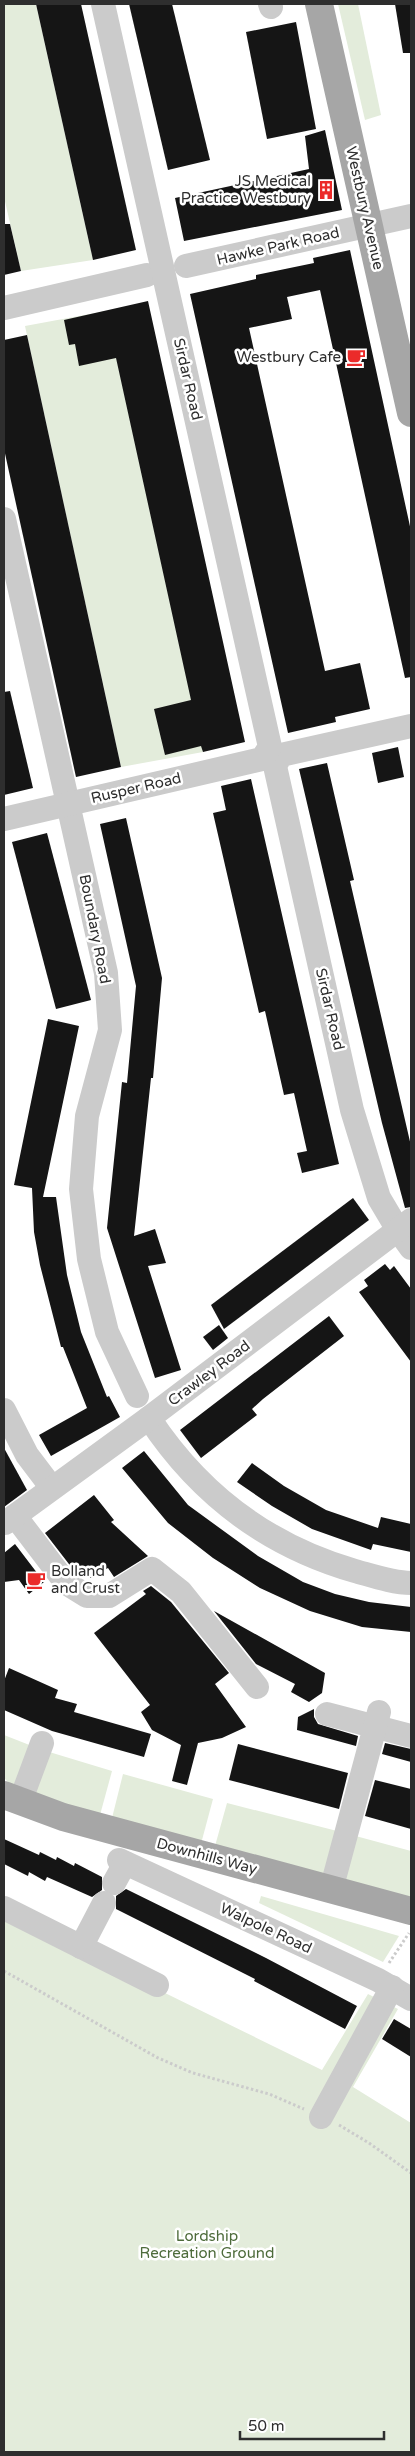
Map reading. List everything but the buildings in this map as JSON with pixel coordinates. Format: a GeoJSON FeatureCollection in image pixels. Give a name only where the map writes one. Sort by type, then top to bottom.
{"type":"FeatureCollection","features":[{"type":"Feature","properties":{"kind":"main road","name":"Westbury Avenue"},"geometry":{"type":"LineString","coordinates":[[319,4],[411,413]]}},
{"type":"Feature","properties":{"kind":"main road","name":"Downhills Way"},"geometry":{"type":"LineString","coordinates":[[12,1799],[63,1817],[331,1890],[410,1922]]}},
{"type":"Feature","properties":{"kind":"street","name":"Sirdar Road"},"geometry":{"type":"LineString","coordinates":[[103,4],[352,1110],[379,1198],[407,1233]]}},
{"type":"Feature","properties":{"kind":"street","name":"Hawke Park Road"},"geometry":{"type":"LineString","coordinates":[[186,266],[411,216]]}},
{"type":"Feature","properties":{"kind":"street"},"geometry":{"type":"LineString","coordinates":[[4,308],[147,275]]}},
{"type":"Feature","properties":{"kind":"street","name":"Boundary Road"},"geometry":{"type":"LineString","coordinates":[[4,519],[106,974],[110,1030],[86,1116],[81,1189],[89,1259],[107,1332],[137,1396]]}},
{"type":"Feature","properties":{"kind":"street","name":"Rusper Road"},"geometry":{"type":"LineString","coordinates":[[4,819],[411,726]]}},
{"type":"Feature","properties":{"kind":"street","name":"Crawley Road"},"geometry":{"type":"LineString","coordinates":[[10,1519],[407,1233]]}},
{"type":"Feature","properties":{"kind":"street"},"geometry":{"type":"LineString","coordinates":[[4,1410],[27,1455],[52,1488]]}},
{"type":"Feature","properties":{"kind":"street"},"geometry":{"type":"LineString","coordinates":[[149,1418],[197,1480],[237,1513],[279,1542],[325,1562],[372,1576],[411,1582]]}},
{"type":"Feature","properties":{"kind":"street"},"geometry":{"type":"LineString","coordinates":[[10,1519],[66,1583],[87,1596],[109,1596],[152,1569],[181,1592],[257,1688]]}},
{"type":"Feature","properties":{"kind":"street"},"geometry":{"type":"LineString","coordinates":[[326,1714],[377,1720],[411,1736]]}},
{"type":"Feature","properties":{"kind":"street"},"geometry":{"type":"LineString","coordinates":[[331,1890],[377,1720]]}},
{"type":"Feature","properties":{"kind":"street"},"geometry":{"type":"LineString","coordinates":[[12,1799],[42,1743]]}},
{"type":"Feature","properties":{"kind":"street","name":"Walpole Road"},"geometry":{"type":"LineString","coordinates":[[81,1947],[116,1877],[226,1901],[394,1988]]}},
{"type":"Feature","properties":{"kind":"street"},"geometry":{"type":"LineString","coordinates":[[4,1908],[157,1986]]}},
{"type":"Feature","properties":{"kind":"street"},"geometry":{"type":"LineString","coordinates":[[320,2117],[394,1988]]}},
{"type":"Feature","properties":{"kind":"path"},"geometry":{"type":"LineString","coordinates":[[394,1988],[410,1922]]}},
{"type":"Feature","properties":{"kind":"path"},"geometry":{"type":"LineString","coordinates":[[4,1970],[158,2058],[193,2072],[269,2094],[320,2117],[369,2142],[411,2173]]}},
{"type":"Feature","properties":{"kind":"green space"},"geometry":{"type":"Polygon","coordinates":[[[4,4],[36,4],[93,260],[21,271],[4,197],[4,4]]]}},
{"type":"Feature","properties":{"kind":"green space"},"geometry":{"type":"Polygon","coordinates":[[[338,4],[358,4],[381,115],[365,120],[338,4]]]}},
{"type":"Feature","properties":{"kind":"green space"},"geometry":{"type":"Polygon","coordinates":[[[106,311],[203,752],[121,767],[25,326],[106,311]]]}},
{"type":"Feature","properties":{"kind":"green space"},"geometry":{"type":"Polygon","coordinates":[[[4,1735],[32,1746],[15,1789],[4,1778],[4,1735]]]}},
{"type":"Feature","properties":{"kind":"green space"},"geometry":{"type":"Polygon","coordinates":[[[46,1751],[112,1771],[100,1815],[31,1794],[46,1751]]]}},
{"type":"Feature","properties":{"kind":"green space"},"geometry":{"type":"Polygon","coordinates":[[[123,1774],[213,1799],[202,1840],[200,1842],[112,1818],[123,1774]]]}},
{"type":"Feature","properties":{"kind":"green space"},"geometry":{"type":"Polygon","coordinates":[[[227,1803],[341,1832],[326,1875],[215,1846],[227,1803]]]}},
{"type":"Feature","properties":{"kind":"green space"},"geometry":{"type":"Polygon","coordinates":[[[352,1835],[411,1851],[411,1898],[339,1878],[352,1835]]]}},
{"type":"Feature","properties":{"kind":"green space"},"geometry":{"type":"Polygon","coordinates":[[[261,1896],[399,1936],[383,1962],[259,1903],[261,1896]]]}},
{"type":"Feature","properties":{"kind":"green space","name":"Lordship Recreation Ground"},"geometry":{"type":"Polygon","coordinates":[[[4,1914],[322,2070],[368,1994],[398,2009],[353,2087],[411,2123],[411,2452],[4,2452],[4,1914]]]}},
{"type":"Feature","properties":{"kind":"place","name":"JS Medical Practice Westbury"},"geometry":{"type":"Point","coordinates":[326,190]}},
{"type":"Feature","properties":{"kind":"place","name":"Westbury Cafe"},"geometry":{"type":"Point","coordinates":[356,357]}},
{"type":"Feature","properties":{"kind":"place","name":"Bolland and Crust"},"geometry":{"type":"Point","coordinates":[36,1580]}}]}
